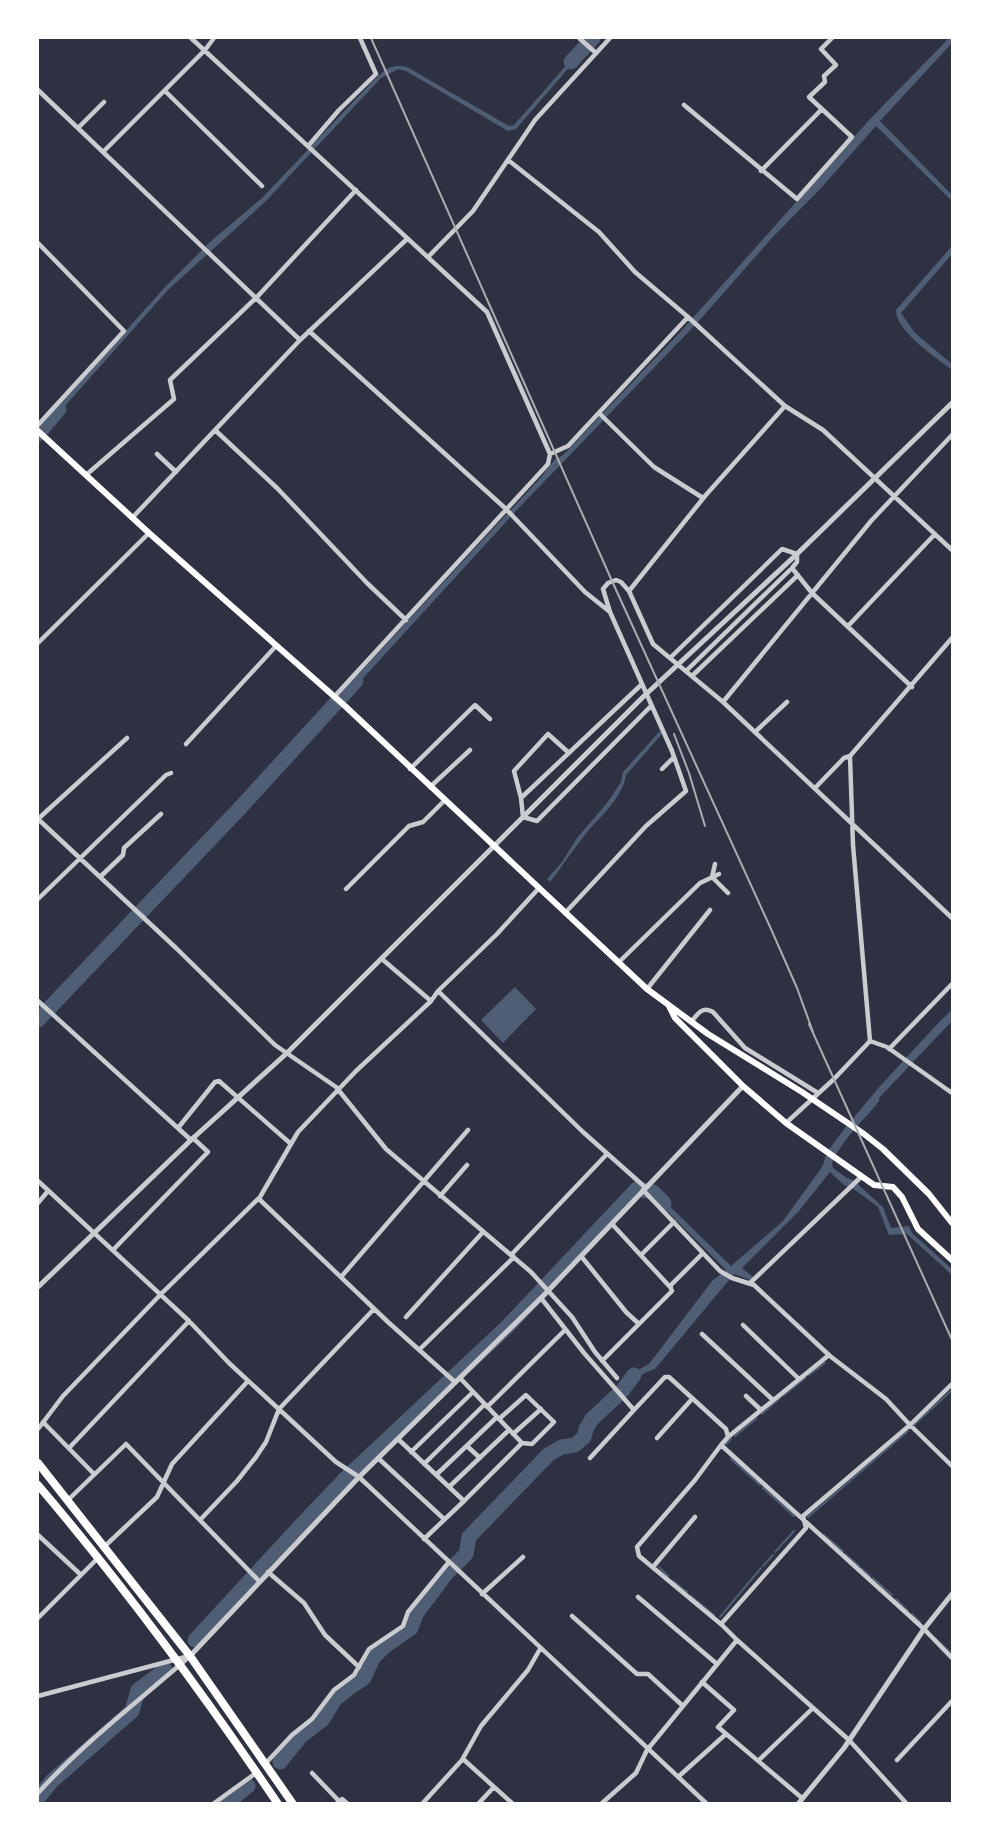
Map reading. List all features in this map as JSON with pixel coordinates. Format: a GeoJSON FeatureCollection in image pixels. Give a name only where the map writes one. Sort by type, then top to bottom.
{"type":"FeatureCollection","features":[{"type":"Feature","properties":{"kind":"highway"},"geometry":{"type":"LineString","coordinates":[[38,1463],[190,1656],[293,1803]]}},
{"type":"Feature","properties":{"kind":"highway"},"geometry":{"type":"LineString","coordinates":[[38,1485],[99,1557],[178,1662],[278,1803]]}},
{"type":"Feature","properties":{"kind":"main road"},"geometry":{"type":"LineString","coordinates":[[38,431],[334,697],[647,989],[730,1048],[842,1118],[883,1149],[929,1194],[952,1223]]}},
{"type":"Feature","properties":{"kind":"main road"},"geometry":{"type":"LineString","coordinates":[[667,1003],[675,1018],[743,1086],[786,1123],[874,1185],[893,1187],[902,1197],[918,1229],[952,1260]]}},
{"type":"Feature","properties":{"kind":"street"},"geometry":{"type":"LineString","coordinates":[[191,38],[487,312],[550,454],[548,464],[334,697]]}},
{"type":"Feature","properties":{"kind":"street"},"geometry":{"type":"LineString","coordinates":[[103,152],[205,50],[214,38]]}},
{"type":"Feature","properties":{"kind":"street"},"geometry":{"type":"LineString","coordinates":[[309,145],[339,110],[376,74],[360,38]]}},
{"type":"Feature","properties":{"kind":"street"},"geometry":{"type":"LineString","coordinates":[[579,38],[596,52]]}},
{"type":"Feature","properties":{"kind":"street"},"geometry":{"type":"LineString","coordinates":[[428,257],[473,211],[535,120],[610,38]]}},
{"type":"Feature","properties":{"kind":"street"},"geometry":{"type":"LineString","coordinates":[[684,105],[797,199],[852,137],[809,97],[825,82],[824,76],[836,65],[820,49],[832,38]]}},
{"type":"Feature","properties":{"kind":"street"},"geometry":{"type":"LineString","coordinates":[[38,90],[300,340]]}},
{"type":"Feature","properties":{"kind":"street"},"geometry":{"type":"LineString","coordinates":[[165,91],[262,186]]}},
{"type":"Feature","properties":{"kind":"street"},"geometry":{"type":"LineString","coordinates":[[78,128],[104,102]]}},
{"type":"Feature","properties":{"kind":"street"},"geometry":{"type":"LineString","coordinates":[[761,171],[822,109]]}},
{"type":"Feature","properties":{"kind":"street"},"geometry":{"type":"LineString","coordinates":[[508,160],[599,232],[636,272],[785,406],[823,430],[952,550]]}},
{"type":"Feature","properties":{"kind":"street"},"geometry":{"type":"LineString","coordinates":[[86,475],[174,399],[170,380],[257,297],[356,190]]}},
{"type":"Feature","properties":{"kind":"street"},"geometry":{"type":"LineString","coordinates":[[133,517],[300,340],[407,239]]}},
{"type":"Feature","properties":{"kind":"street"},"geometry":{"type":"LineString","coordinates":[[38,243],[124,332],[38,425]]}},
{"type":"Feature","properties":{"kind":"street"},"geometry":{"type":"LineString","coordinates":[[550,454],[568,446],[688,317]]}},
{"type":"Feature","properties":{"kind":"street"},"geometry":{"type":"LineString","coordinates":[[309,332],[506,509],[585,592],[610,612]]}},
{"type":"Feature","properties":{"kind":"street"},"geometry":{"type":"LineString","coordinates":[[38,1287],[192,1139],[287,1053],[643,697],[735,613],[952,403]]}},
{"type":"Feature","properties":{"kind":"street"},"geometry":{"type":"LineString","coordinates":[[629,591],[703,498],[785,406]]}},
{"type":"Feature","properties":{"kind":"street"},"geometry":{"type":"LineString","coordinates":[[599,412],[654,467],[703,498]]}},
{"type":"Feature","properties":{"kind":"street"},"geometry":{"type":"LineString","coordinates":[[215,430],[278,489],[367,583],[406,620]]}},
{"type":"Feature","properties":{"kind":"street"},"geometry":{"type":"LineString","coordinates":[[723,702],[871,521],[952,435]]}},
{"type":"Feature","properties":{"kind":"street"},"geometry":{"type":"LineString","coordinates":[[157,454],[176,472]]}},
{"type":"Feature","properties":{"kind":"street"},"geometry":{"type":"LineString","coordinates":[[38,644],[149,533]]}},
{"type":"Feature","properties":{"kind":"street"},"geometry":{"type":"LineString","coordinates":[[848,626],[935,534]]}},
{"type":"Feature","properties":{"kind":"street"},"geometry":{"type":"LineString","coordinates":[[670,658],[782,549],[797,554]]}},
{"type":"Feature","properties":{"kind":"street"},"geometry":{"type":"LineString","coordinates":[[686,671],[792,568],[797,562],[797,554]]}},
{"type":"Feature","properties":{"kind":"street"},"geometry":{"type":"LineString","coordinates":[[792,568],[812,593],[912,687]]}},
{"type":"Feature","properties":{"kind":"street"},"geometry":{"type":"LineString","coordinates":[[692,676],[798,575]]}},
{"type":"Feature","properties":{"kind":"street"},"geometry":{"type":"LineString","coordinates":[[566,913],[646,826],[686,791],[674,757],[610,612],[603,589],[608,583],[616,580],[629,591],[652,644],[723,702],[952,918]]}},
{"type":"Feature","properties":{"kind":"street"},"geometry":{"type":"LineString","coordinates":[[815,788],[844,758],[850,756],[952,638]]}},
{"type":"Feature","properties":{"kind":"street"},"geometry":{"type":"LineString","coordinates":[[186,744],[276,646]]}},
{"type":"Feature","properties":{"kind":"street"},"geometry":{"type":"LineString","coordinates":[[521,798],[641,685]]}},
{"type":"Feature","properties":{"kind":"street"},"geometry":{"type":"LineString","coordinates":[[754,732],[788,702]]}},
{"type":"Feature","properties":{"kind":"street"},"geometry":{"type":"LineString","coordinates":[[410,769],[475,705],[490,719]]}},
{"type":"Feature","properties":{"kind":"street"},"geometry":{"type":"LineString","coordinates":[[523,817],[537,821],[651,706]]}},
{"type":"Feature","properties":{"kind":"street"},"geometry":{"type":"LineString","coordinates":[[523,817],[514,771],[548,734],[569,753]]}},
{"type":"Feature","properties":{"kind":"street"},"geometry":{"type":"LineString","coordinates":[[127,738],[38,820],[275,1045],[337,1090],[386,1149],[549,1290],[617,1378]]}},
{"type":"Feature","properties":{"kind":"street"},"geometry":{"type":"LineString","coordinates":[[430,787],[470,750]]}},
{"type":"Feature","properties":{"kind":"street"},"geometry":{"type":"LineString","coordinates":[[786,1123],[870,1041],[852,824],[850,756]]}},
{"type":"Feature","properties":{"kind":"street"},"geometry":{"type":"LineString","coordinates":[[662,769],[674,757]]}},
{"type":"Feature","properties":{"kind":"street"},"geometry":{"type":"LineString","coordinates":[[38,899],[166,775],[171,773]]}},
{"type":"Feature","properties":{"kind":"street"},"geometry":{"type":"LineString","coordinates":[[346,889],[409,826],[423,822],[445,800]]}},
{"type":"Feature","properties":{"kind":"street"},"geometry":{"type":"LineString","coordinates":[[100,877],[123,855],[124,848],[161,814]]}},
{"type":"Feature","properties":{"kind":"street"},"geometry":{"type":"LineString","coordinates":[[712,877],[715,864]]}},
{"type":"Feature","properties":{"kind":"street"},"geometry":{"type":"LineString","coordinates":[[619,962],[700,883],[718,874]]}},
{"type":"Feature","properties":{"kind":"street"},"geometry":{"type":"LineString","coordinates":[[712,877],[729,893]]}},
{"type":"Feature","properties":{"kind":"street"},"geometry":{"type":"LineString","coordinates":[[38,1429],[63,1396],[160,1294],[259,1199],[298,1132],[337,1090],[431,1001],[539,888]]}},
{"type":"Feature","properties":{"kind":"street"},"geometry":{"type":"LineString","coordinates":[[647,989],[710,910]]}},
{"type":"Feature","properties":{"kind":"street"},"geometry":{"type":"LineString","coordinates":[[382,959],[431,1001]]}},
{"type":"Feature","properties":{"kind":"street"},"geometry":{"type":"LineString","coordinates":[[889,1049],[952,984]]}},
{"type":"Feature","properties":{"kind":"street"},"geometry":{"type":"LineString","coordinates":[[438,992],[644,1189],[720,1270],[732,1278],[754,1285],[829,1355],[886,1399],[952,1466]]}},
{"type":"Feature","properties":{"kind":"street"},"geometry":{"type":"LineString","coordinates":[[38,1001],[207,1152],[113,1250]]}},
{"type":"Feature","properties":{"kind":"street"},"geometry":{"type":"LineString","coordinates":[[692,1021],[699,1012],[708,1009],[745,1048],[818,1093]]}},
{"type":"Feature","properties":{"kind":"street"},"geometry":{"type":"LineString","coordinates":[[870,1041],[889,1049],[952,1093]]}},
{"type":"Feature","properties":{"kind":"street"},"geometry":{"type":"LineString","coordinates":[[178,1128],[215,1082],[219,1081],[291,1144]]}},
{"type":"Feature","properties":{"kind":"street"},"geometry":{"type":"LineString","coordinates":[[38,1696],[178,1662],[190,1656],[359,1477],[549,1290],[743,1086]]}},
{"type":"Feature","properties":{"kind":"street"},"geometry":{"type":"LineString","coordinates":[[341,1277],[468,1130]]}},
{"type":"Feature","properties":{"kind":"street"},"geometry":{"type":"LineString","coordinates":[[419,1350],[512,1256],[607,1154]]}},
{"type":"Feature","properties":{"kind":"street"},"geometry":{"type":"LineString","coordinates":[[440,1196],[466,1165]]}},
{"type":"Feature","properties":{"kind":"street"},"geometry":{"type":"LineString","coordinates":[[750,1284],[861,1177]]}},
{"type":"Feature","properties":{"kind":"street"},"geometry":{"type":"LineString","coordinates":[[38,1181],[189,1321],[248,1381],[336,1462],[359,1477],[706,1803]]}},
{"type":"Feature","properties":{"kind":"street"},"geometry":{"type":"LineString","coordinates":[[38,1203],[48,1191]]}},
{"type":"Feature","properties":{"kind":"street"},"geometry":{"type":"LineString","coordinates":[[259,1199],[374,1310],[419,1350],[473,1392],[486,1405],[498,1418],[511,1432],[522,1443],[532,1444],[554,1422],[526,1395],[498,1418],[436,1475]]}},
{"type":"Feature","properties":{"kind":"street"},"geometry":{"type":"LineString","coordinates":[[640,1255],[674,1222]]}},
{"type":"Feature","properties":{"kind":"street"},"geometry":{"type":"LineString","coordinates":[[612,1224],[671,1288]]}},
{"type":"Feature","properties":{"kind":"street"},"geometry":{"type":"LineString","coordinates":[[406,1317],[483,1232]]}},
{"type":"Feature","properties":{"kind":"street"},"geometry":{"type":"LineString","coordinates":[[602,1361],[672,1292],[670,1286],[703,1253]]}},
{"type":"Feature","properties":{"kind":"street"},"geometry":{"type":"LineString","coordinates":[[582,1256],[626,1312],[639,1324]]}},
{"type":"Feature","properties":{"kind":"street"},"geometry":{"type":"LineString","coordinates":[[541,1298],[634,1410]]}},
{"type":"Feature","properties":{"kind":"street"},"geometry":{"type":"LineString","coordinates":[[200,1520],[256,1457],[266,1442],[279,1409],[374,1310]]}},
{"type":"Feature","properties":{"kind":"street"},"geometry":{"type":"LineString","coordinates":[[70,1447],[189,1321]]}},
{"type":"Feature","properties":{"kind":"street"},"geometry":{"type":"LineString","coordinates":[[743,1325],[799,1379]]}},
{"type":"Feature","properties":{"kind":"street"},"geometry":{"type":"LineString","coordinates":[[424,1464],[566,1330]]}},
{"type":"Feature","properties":{"kind":"street"},"geometry":{"type":"LineString","coordinates":[[702,1334],[773,1400]]}},
{"type":"Feature","properties":{"kind":"street"},"geometry":{"type":"LineString","coordinates":[[829,1355],[728,1437],[695,1480],[637,1547],[639,1556],[722,1625],[849,1740],[907,1803]]}},
{"type":"Feature","properties":{"kind":"street"},"geometry":{"type":"LineString","coordinates":[[590,1458],[665,1377],[669,1377],[726,1429],[728,1437]]}},
{"type":"Feature","properties":{"kind":"street"},"geometry":{"type":"LineString","coordinates":[[105,1547],[157,1497],[172,1464],[248,1381]]}},
{"type":"Feature","properties":{"kind":"street"},"geometry":{"type":"LineString","coordinates":[[722,1625],[806,1528],[803,1516],[910,1425],[952,1384]]}},
{"type":"Feature","properties":{"kind":"street"},"geometry":{"type":"LineString","coordinates":[[411,1452],[473,1392]]}},
{"type":"Feature","properties":{"kind":"street"},"geometry":{"type":"LineString","coordinates":[[746,1396],[761,1410]]}},
{"type":"Feature","properties":{"kind":"street"},"geometry":{"type":"LineString","coordinates":[[657,1438],[692,1399]]}},
{"type":"Feature","properties":{"kind":"street"},"geometry":{"type":"LineString","coordinates":[[449,1487],[480,1458],[541,1409]]}},
{"type":"Feature","properties":{"kind":"street"},"geometry":{"type":"LineString","coordinates":[[43,1422],[94,1474]]}},
{"type":"Feature","properties":{"kind":"street"},"geometry":{"type":"LineString","coordinates":[[398,1439],[464,1501]]}},
{"type":"Feature","properties":{"kind":"street"},"geometry":{"type":"LineString","coordinates":[[424,1539],[522,1443]]}},
{"type":"Feature","properties":{"kind":"street"},"geometry":{"type":"LineString","coordinates":[[68,1500],[126,1444],[259,1581]]}},
{"type":"Feature","properties":{"kind":"street"},"geometry":{"type":"LineString","coordinates":[[721,1445],[924,1629],[952,1658]]}},
{"type":"Feature","properties":{"kind":"street"},"geometry":{"type":"LineString","coordinates":[[467,1446],[480,1458]]}},
{"type":"Feature","properties":{"kind":"street"},"geometry":{"type":"LineString","coordinates":[[378,1458],[444,1519]]}},
{"type":"Feature","properties":{"kind":"street"},"geometry":{"type":"LineString","coordinates":[[653,1567],[694,1517]]}},
{"type":"Feature","properties":{"kind":"street"},"geometry":{"type":"LineString","coordinates":[[38,1535],[80,1574]]}},
{"type":"Feature","properties":{"kind":"street"},"geometry":{"type":"LineString","coordinates":[[38,1618],[99,1557]]}},
{"type":"Feature","properties":{"kind":"street"},"geometry":{"type":"LineString","coordinates":[[482,1594],[523,1557]]}},
{"type":"Feature","properties":{"kind":"street"},"geometry":{"type":"LineString","coordinates":[[265,1764],[292,1735],[312,1719],[334,1690],[354,1675],[369,1649],[403,1626],[408,1612],[449,1562]]}},
{"type":"Feature","properties":{"kind":"street"},"geometry":{"type":"LineString","coordinates":[[268,1572],[304,1603],[325,1635],[358,1667]]}},
{"type":"Feature","properties":{"kind":"street"},"geometry":{"type":"LineString","coordinates":[[702,1682],[734,1710],[718,1727],[800,1801],[849,1740],[924,1629],[952,1594]]}},
{"type":"Feature","properties":{"kind":"street"},"geometry":{"type":"LineString","coordinates":[[638,1597],[717,1664]]}},
{"type":"Feature","properties":{"kind":"street"},"geometry":{"type":"LineString","coordinates":[[572,1616],[637,1674],[648,1674],[683,1706]]}},
{"type":"Feature","properties":{"kind":"street"},"geometry":{"type":"LineString","coordinates":[[601,1803],[636,1773],[647,1749],[737,1640]]}},
{"type":"Feature","properties":{"kind":"street"},"geometry":{"type":"LineString","coordinates":[[422,1803],[463,1759],[481,1726],[528,1670],[540,1648]]}},
{"type":"Feature","properties":{"kind":"street"},"geometry":{"type":"LineString","coordinates":[[38,1793],[178,1662]]}},
{"type":"Feature","properties":{"kind":"street"},"geometry":{"type":"LineString","coordinates":[[897,1760],[952,1701]]}},
{"type":"Feature","properties":{"kind":"street"},"geometry":{"type":"LineString","coordinates":[[758,1761],[813,1708]]}},
{"type":"Feature","properties":{"kind":"street"},"geometry":{"type":"LineString","coordinates":[[678,1777],[726,1734]]}},
{"type":"Feature","properties":{"kind":"street"},"geometry":{"type":"LineString","coordinates":[[463,1759],[513,1803]]}},
{"type":"Feature","properties":{"kind":"street"},"geometry":{"type":"LineString","coordinates":[[213,1803],[256,1773]]}},
{"type":"Feature","properties":{"kind":"street"},"geometry":{"type":"LineString","coordinates":[[312,1773],[338,1802],[344,1799],[348,1803]]}},
{"type":"Feature","properties":{"kind":"street"},"geometry":{"type":"LineString","coordinates":[[478,1803],[494,1787]]}},
{"type":"Feature","properties":{"kind":"water"},"geometry":{"type":"Polygon","coordinates":[[[949,38],[952,38],[952,43],[880,121],[952,195],[952,201],[876,126],[698,322],[515,512],[345,698],[340,694],[543,475],[554,460],[563,455],[683,329],[870,119],[949,38]]]}},
{"type":"Feature","properties":{"kind":"water"},"geometry":{"type":"Polygon","coordinates":[[[583,46],[586,48],[516,129],[508,131],[406,71],[398,69],[381,78],[265,202],[168,290],[49,424],[45,421],[165,287],[210,242],[262,198],[384,71],[396,66],[407,67],[509,126],[514,125],[583,46]]]}},
{"type":"Feature","properties":{"kind":"water"},"geometry":{"type":"Polygon","coordinates":[[[952,246],[952,254],[901,313],[915,333],[952,364],[952,370],[928,352],[902,327],[896,310],[952,246]]]}},
{"type":"Feature","properties":{"kind":"water"},"geometry":{"type":"Polygon","coordinates":[[[660,731],[662,734],[626,775],[614,802],[550,882],[547,879],[562,862],[577,838],[607,803],[621,782],[623,772],[660,731]]]}},
{"type":"Feature","properties":{"kind":"water"},"geometry":{"type":"Polygon","coordinates":[[[515,987],[536,1009],[503,1043],[481,1020],[515,987]]]}},
{"type":"Feature","properties":{"kind":"water"},"geometry":{"type":"Polygon","coordinates":[[[952,1010],[952,1021],[879,1098],[879,1101],[841,1146],[832,1163],[833,1168],[853,1180],[883,1207],[891,1228],[909,1226],[912,1233],[952,1269],[952,1275],[907,1234],[889,1235],[878,1207],[844,1185],[830,1172],[799,1211],[742,1268],[753,1277],[750,1280],[734,1274],[655,1369],[637,1378],[624,1393],[618,1389],[629,1375],[649,1364],[712,1281],[726,1270],[649,1193],[651,1188],[731,1266],[783,1221],[822,1167],[828,1151],[845,1128],[881,1085],[952,1010]]]}},
{"type":"Feature","properties":{"kind":"waterway"},"geometry":{"type":"LineString","coordinates":[[571,62],[593,38]]}},
{"type":"Feature","properties":{"kind":"waterway"},"geometry":{"type":"LineString","coordinates":[[38,434],[59,409]]}},
{"type":"Feature","properties":{"kind":"waterway"},"geometry":{"type":"LineString","coordinates":[[38,1020],[240,808],[356,681]]}},
{"type":"Feature","properties":{"kind":"waterway"},"geometry":{"type":"LineString","coordinates":[[195,1640],[345,1479],[508,1326],[637,1189],[653,1192],[664,1203]]}},
{"type":"Feature","properties":{"kind":"waterway"},"geometry":{"type":"LineString","coordinates":[[809,1375],[825,1363]]}},
{"type":"Feature","properties":{"kind":"waterway"},"geometry":{"type":"LineString","coordinates":[[280,1762],[301,1736],[323,1719],[335,1699],[364,1678],[373,1658],[385,1646],[411,1628],[416,1614],[446,1574],[466,1554],[469,1537],[549,1454],[562,1447],[575,1445],[584,1437],[592,1419],[622,1391],[634,1375]]}},
{"type":"Feature","properties":{"kind":"waterway"},"geometry":{"type":"LineString","coordinates":[[783,1396],[805,1378]]}},
{"type":"Feature","properties":{"kind":"waterway"},"geometry":{"type":"LineString","coordinates":[[914,1425],[952,1390]]}},
{"type":"Feature","properties":{"kind":"waterway"},"geometry":{"type":"LineString","coordinates":[[762,1414],[780,1398]]}},
{"type":"Feature","properties":{"kind":"waterway"},"geometry":{"type":"LineString","coordinates":[[735,1436],[757,1418]]}},
{"type":"Feature","properties":{"kind":"waterway"},"geometry":{"type":"LineString","coordinates":[[808,1517],[908,1431]]}},
{"type":"Feature","properties":{"kind":"waterway"},"geometry":{"type":"LineString","coordinates":[[726,1444],[731,1439]]}},
{"type":"Feature","properties":{"kind":"waterway"},"geometry":{"type":"LineString","coordinates":[[731,1459],[760,1485]]}},
{"type":"Feature","properties":{"kind":"waterway"},"geometry":{"type":"LineString","coordinates":[[763,1488],[794,1516]]}},
{"type":"Feature","properties":{"kind":"waterway"},"geometry":{"type":"LineString","coordinates":[[775,1552],[794,1531]]}},
{"type":"Feature","properties":{"kind":"waterway"},"geometry":{"type":"LineString","coordinates":[[824,1535],[843,1551]]}},
{"type":"Feature","properties":{"kind":"waterway"},"geometry":{"type":"LineString","coordinates":[[845,1554],[859,1566]]}},
{"type":"Feature","properties":{"kind":"waterway"},"geometry":{"type":"LineString","coordinates":[[763,1566],[773,1555]]}},
{"type":"Feature","properties":{"kind":"waterway"},"geometry":{"type":"LineString","coordinates":[[659,1567],[668,1576]]}},
{"type":"Feature","properties":{"kind":"waterway"},"geometry":{"type":"LineString","coordinates":[[720,1617],[761,1568]]}},
{"type":"Feature","properties":{"kind":"waterway"},"geometry":{"type":"LineString","coordinates":[[861,1568],[870,1576]]}},
{"type":"Feature","properties":{"kind":"waterway"},"geometry":{"type":"LineString","coordinates":[[873,1578],[892,1595]]}},
{"type":"Feature","properties":{"kind":"waterway"},"geometry":{"type":"LineString","coordinates":[[673,1581],[687,1592]]}},
{"type":"Feature","properties":{"kind":"waterway"},"geometry":{"type":"LineString","coordinates":[[691,1596],[714,1615]]}},
{"type":"Feature","properties":{"kind":"waterway"},"geometry":{"type":"LineString","coordinates":[[896,1599],[908,1611]]}},
{"type":"Feature","properties":{"kind":"waterway"},"geometry":{"type":"LineString","coordinates":[[912,1614],[920,1622]]}},
{"type":"Feature","properties":{"kind":"waterway"},"geometry":{"type":"LineString","coordinates":[[935,1638],[950,1652]]}},
{"type":"Feature","properties":{"kind":"waterway"},"geometry":{"type":"LineString","coordinates":[[38,1798],[52,1781],[132,1711],[138,1690],[165,1670]]}},
{"type":"Feature","properties":{"kind":"waterway"},"geometry":{"type":"LineString","coordinates":[[226,1804],[248,1786]]}},
{"type":"Feature","properties":{"kind":"railway"},"geometry":{"type":"LineString","coordinates":[[371,38],[612,581],[771,929],[813,1032]]}},
{"type":"Feature","properties":{"kind":"railway"},"geometry":{"type":"LineString","coordinates":[[674,734],[705,826]]}},
{"type":"Feature","properties":{"kind":"railway"},"geometry":{"type":"LineString","coordinates":[[809,1024],[952,1340]]}}]}
